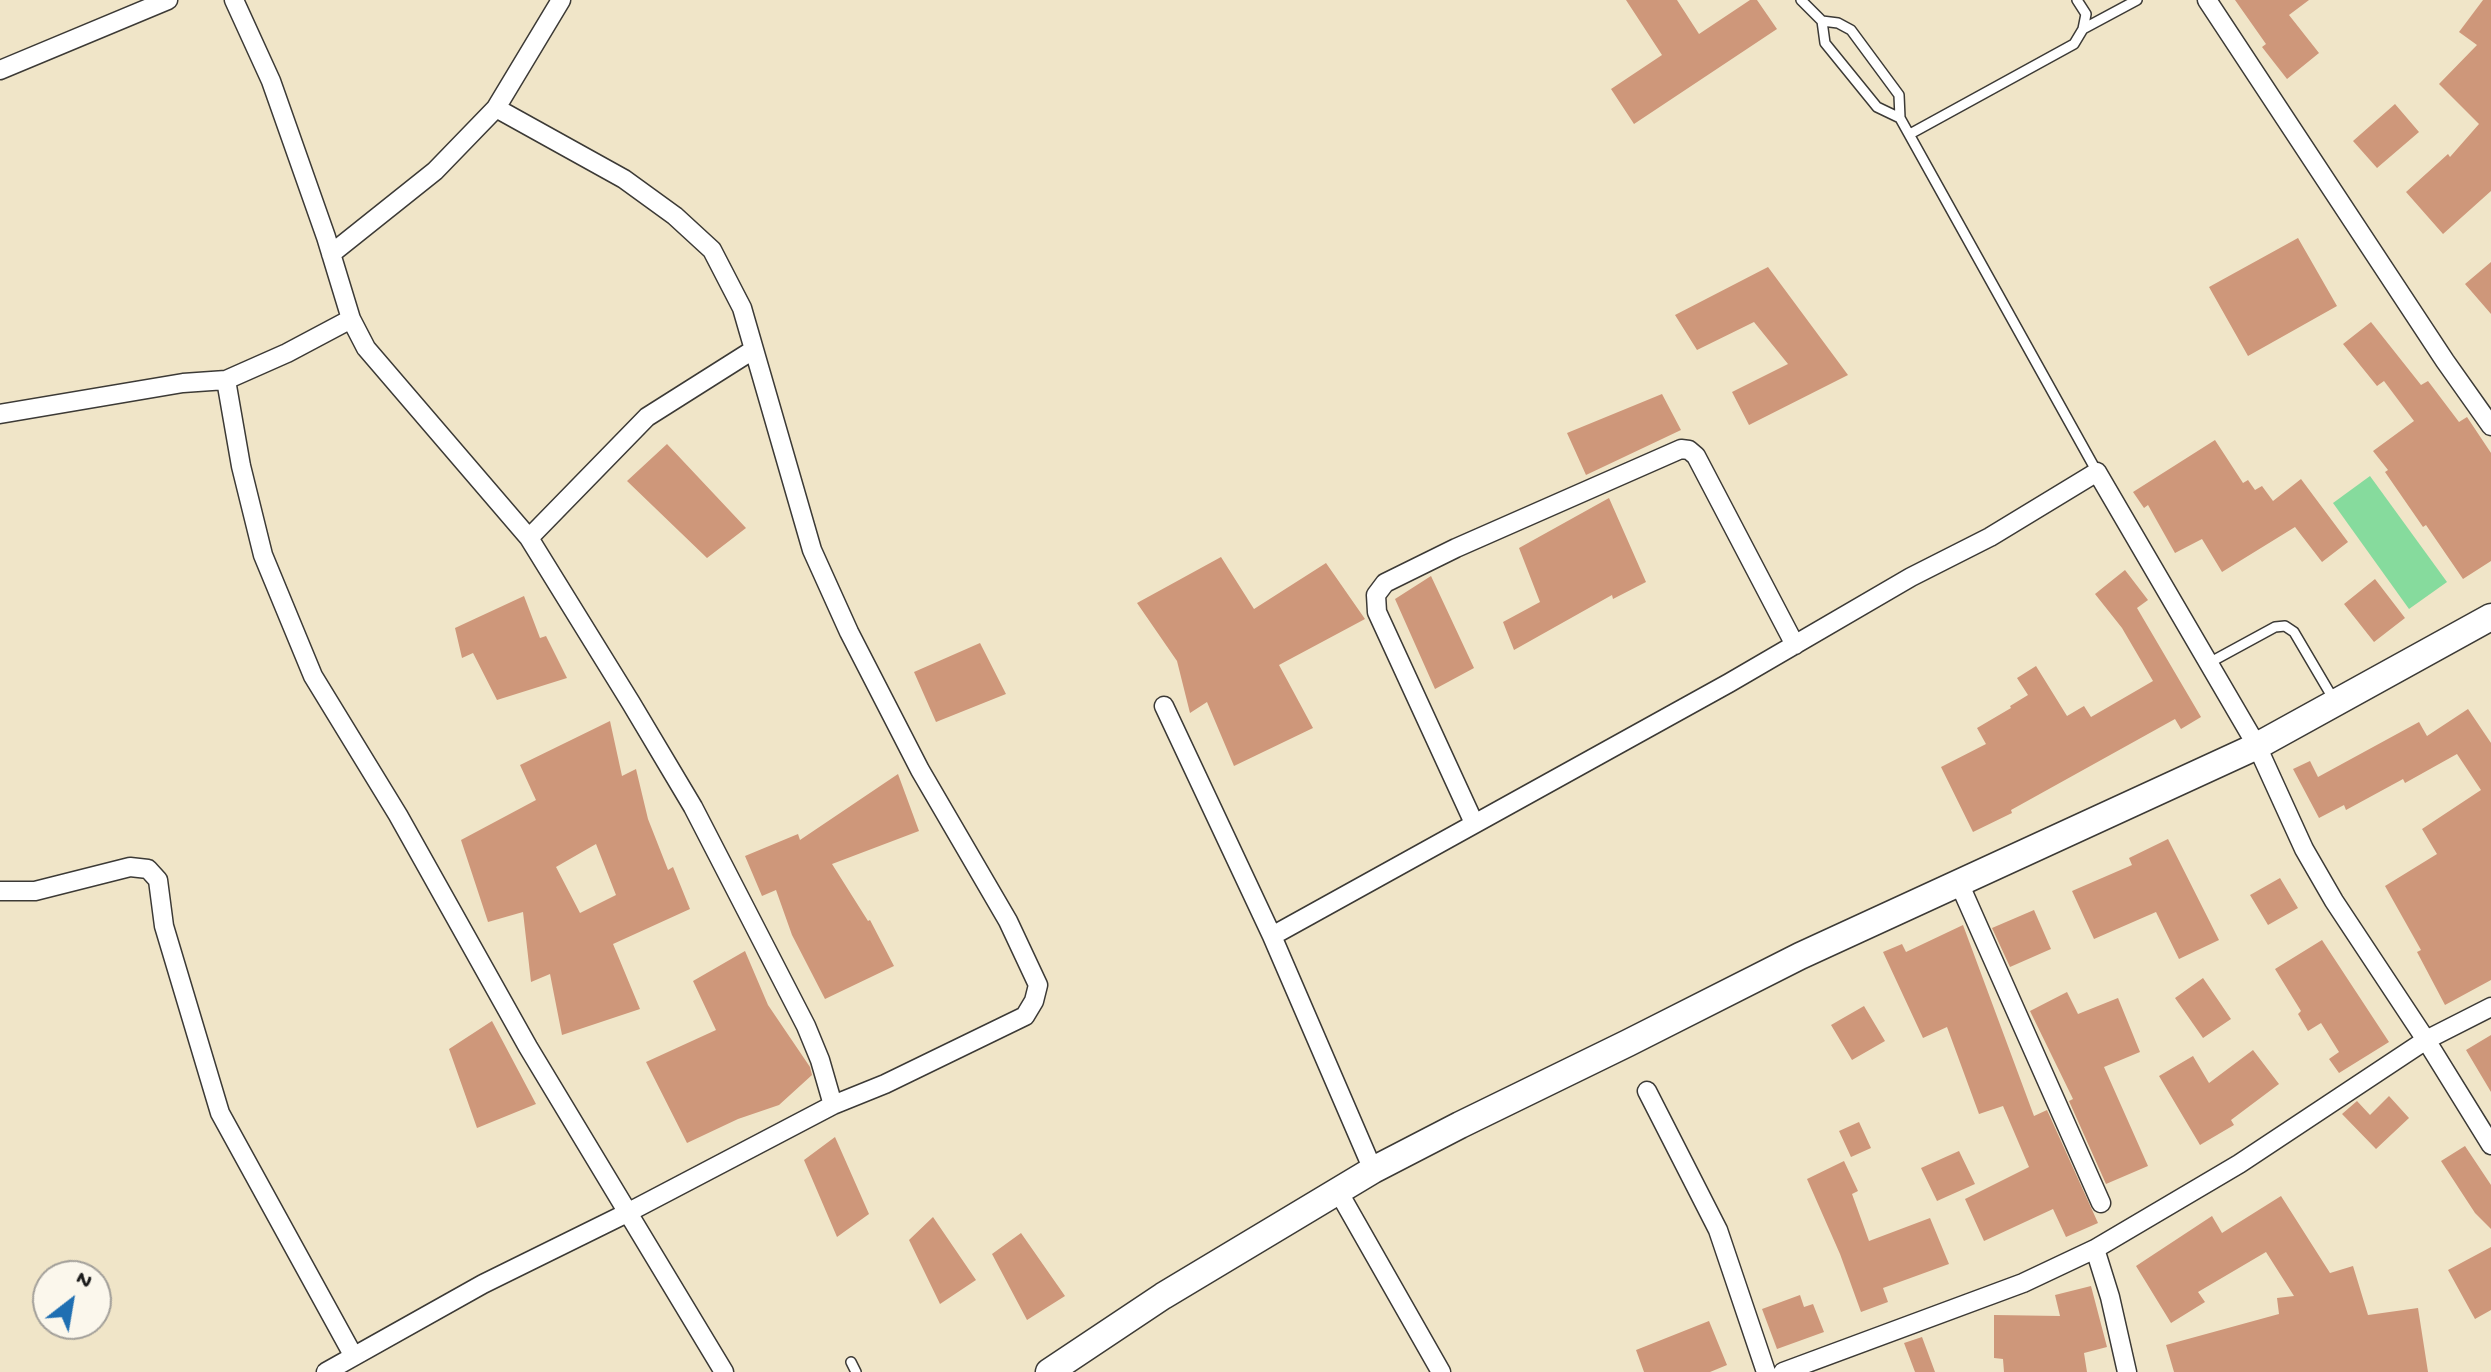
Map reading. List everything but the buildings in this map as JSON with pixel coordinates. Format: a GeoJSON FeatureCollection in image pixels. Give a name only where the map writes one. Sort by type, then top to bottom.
{"type":"FeatureCollection","features":[{"type":"Feature","properties":{"kind":"main road"},"geometry":{"type":"LineString","coordinates":[[1049,1372],[1163,1296],[1373,1170],[1786,963],[2257,746],[2491,617]]}},
{"type":"Feature","properties":{"kind":"street"},"geometry":{"type":"LineString","coordinates":[[0,70],[168,0]]}},
{"type":"Feature","properties":{"kind":"street"},"geometry":{"type":"LineString","coordinates":[[234,0],[271,81],[351,319],[366,348],[529,538],[693,807],[806,1026],[833,1105]]}},
{"type":"Feature","properties":{"kind":"street"},"geometry":{"type":"LineString","coordinates":[[331,254],[435,171],[496,108],[561,0]]}},
{"type":"Feature","properties":{"kind":"street"},"geometry":{"type":"LineString","coordinates":[[2207,0],[2491,426]]}},
{"type":"Feature","properties":{"kind":"street"},"geometry":{"type":"LineString","coordinates":[[326,1372],[483,1284],[833,1105],[885,1084],[1025,1016],[1034,1001],[1038,985],[1008,921],[913,756],[849,632],[812,550],[742,308],[712,250],[675,216],[624,179],[496,108]]}},
{"type":"Feature","properties":{"kind":"street"},"geometry":{"type":"LineString","coordinates":[[0,414],[183,383],[226,380],[287,353],[351,319]]}},
{"type":"Feature","properties":{"kind":"street"},"geometry":{"type":"LineString","coordinates":[[529,538],[647,417],[753,350]]}},
{"type":"Feature","properties":{"kind":"street"},"geometry":{"type":"LineString","coordinates":[[226,380],[241,466],[263,555],[313,676],[405,828],[528,1047],[724,1372]]}},
{"type":"Feature","properties":{"kind":"street"},"geometry":{"type":"LineString","coordinates":[[1474,823],[1377,612],[1376,595],[1385,583],[1456,548],[1681,449],[1689,450],[1696,456],[1722,503],[1795,645]]}},
{"type":"Feature","properties":{"kind":"street"},"geometry":{"type":"LineString","coordinates":[[1272,936],[1795,645],[1911,577],[1990,537],[2097,472],[2257,746],[2304,849],[2334,901],[2491,1145]]}},
{"type":"Feature","properties":{"kind":"street"},"geometry":{"type":"LineString","coordinates":[[1164,706],[1272,936],[1373,1170]]}},
{"type":"Feature","properties":{"kind":"street"},"geometry":{"type":"LineString","coordinates":[[0,891],[35,891],[130,867],[148,869],[158,880],[164,926],[220,1113],[353,1355]]}},
{"type":"Feature","properties":{"kind":"street"},"geometry":{"type":"LineString","coordinates":[[1959,883],[2101,1203]]}},
{"type":"Feature","properties":{"kind":"street"},"geometry":{"type":"LineString","coordinates":[[1783,1372],[2023,1283],[2095,1249],[2239,1164],[2426,1040],[2491,1007]]}},
{"type":"Feature","properties":{"kind":"street"},"geometry":{"type":"LineString","coordinates":[[1647,1091],[1718,1230],[1766,1372]]}},
{"type":"Feature","properties":{"kind":"street"},"geometry":{"type":"LineString","coordinates":[[1338,1191],[1441,1372]]}},
{"type":"Feature","properties":{"kind":"street"},"geometry":{"type":"LineString","coordinates":[[2095,1249],[2110,1297],[2127,1372]]}},
{"type":"Feature","properties":{"kind":"lane"},"geometry":{"type":"LineString","coordinates":[[1801,0],[1822,21],[1825,43],[1877,107],[1900,118]]}},
{"type":"Feature","properties":{"kind":"lane"},"geometry":{"type":"LineString","coordinates":[[1910,134],[2074,44],[2083,29],[2086,14],[2077,0]]}},
{"type":"Feature","properties":{"kind":"lane"},"geometry":{"type":"LineString","coordinates":[[2083,29],[2137,0]]}},
{"type":"Feature","properties":{"kind":"lane"},"geometry":{"type":"LineString","coordinates":[[1822,21],[1838,23],[1851,30],[1899,95],[1900,118],[2097,472]]}},
{"type":"Feature","properties":{"kind":"lane"},"geometry":{"type":"LineString","coordinates":[[2207,664],[2275,627],[2285,626],[2294,632],[2336,702]]}},
{"type":"Feature","properties":{"kind":"lane"},"geometry":{"type":"LineString","coordinates":[[851,1362],[856,1372]]}},
{"type":"Feature","properties":{"kind":"green space"},"geometry":{"type":"Polygon","coordinates":[[[2370,476],[2447,582],[2409,609],[2333,503],[2370,476]]]}}]}
